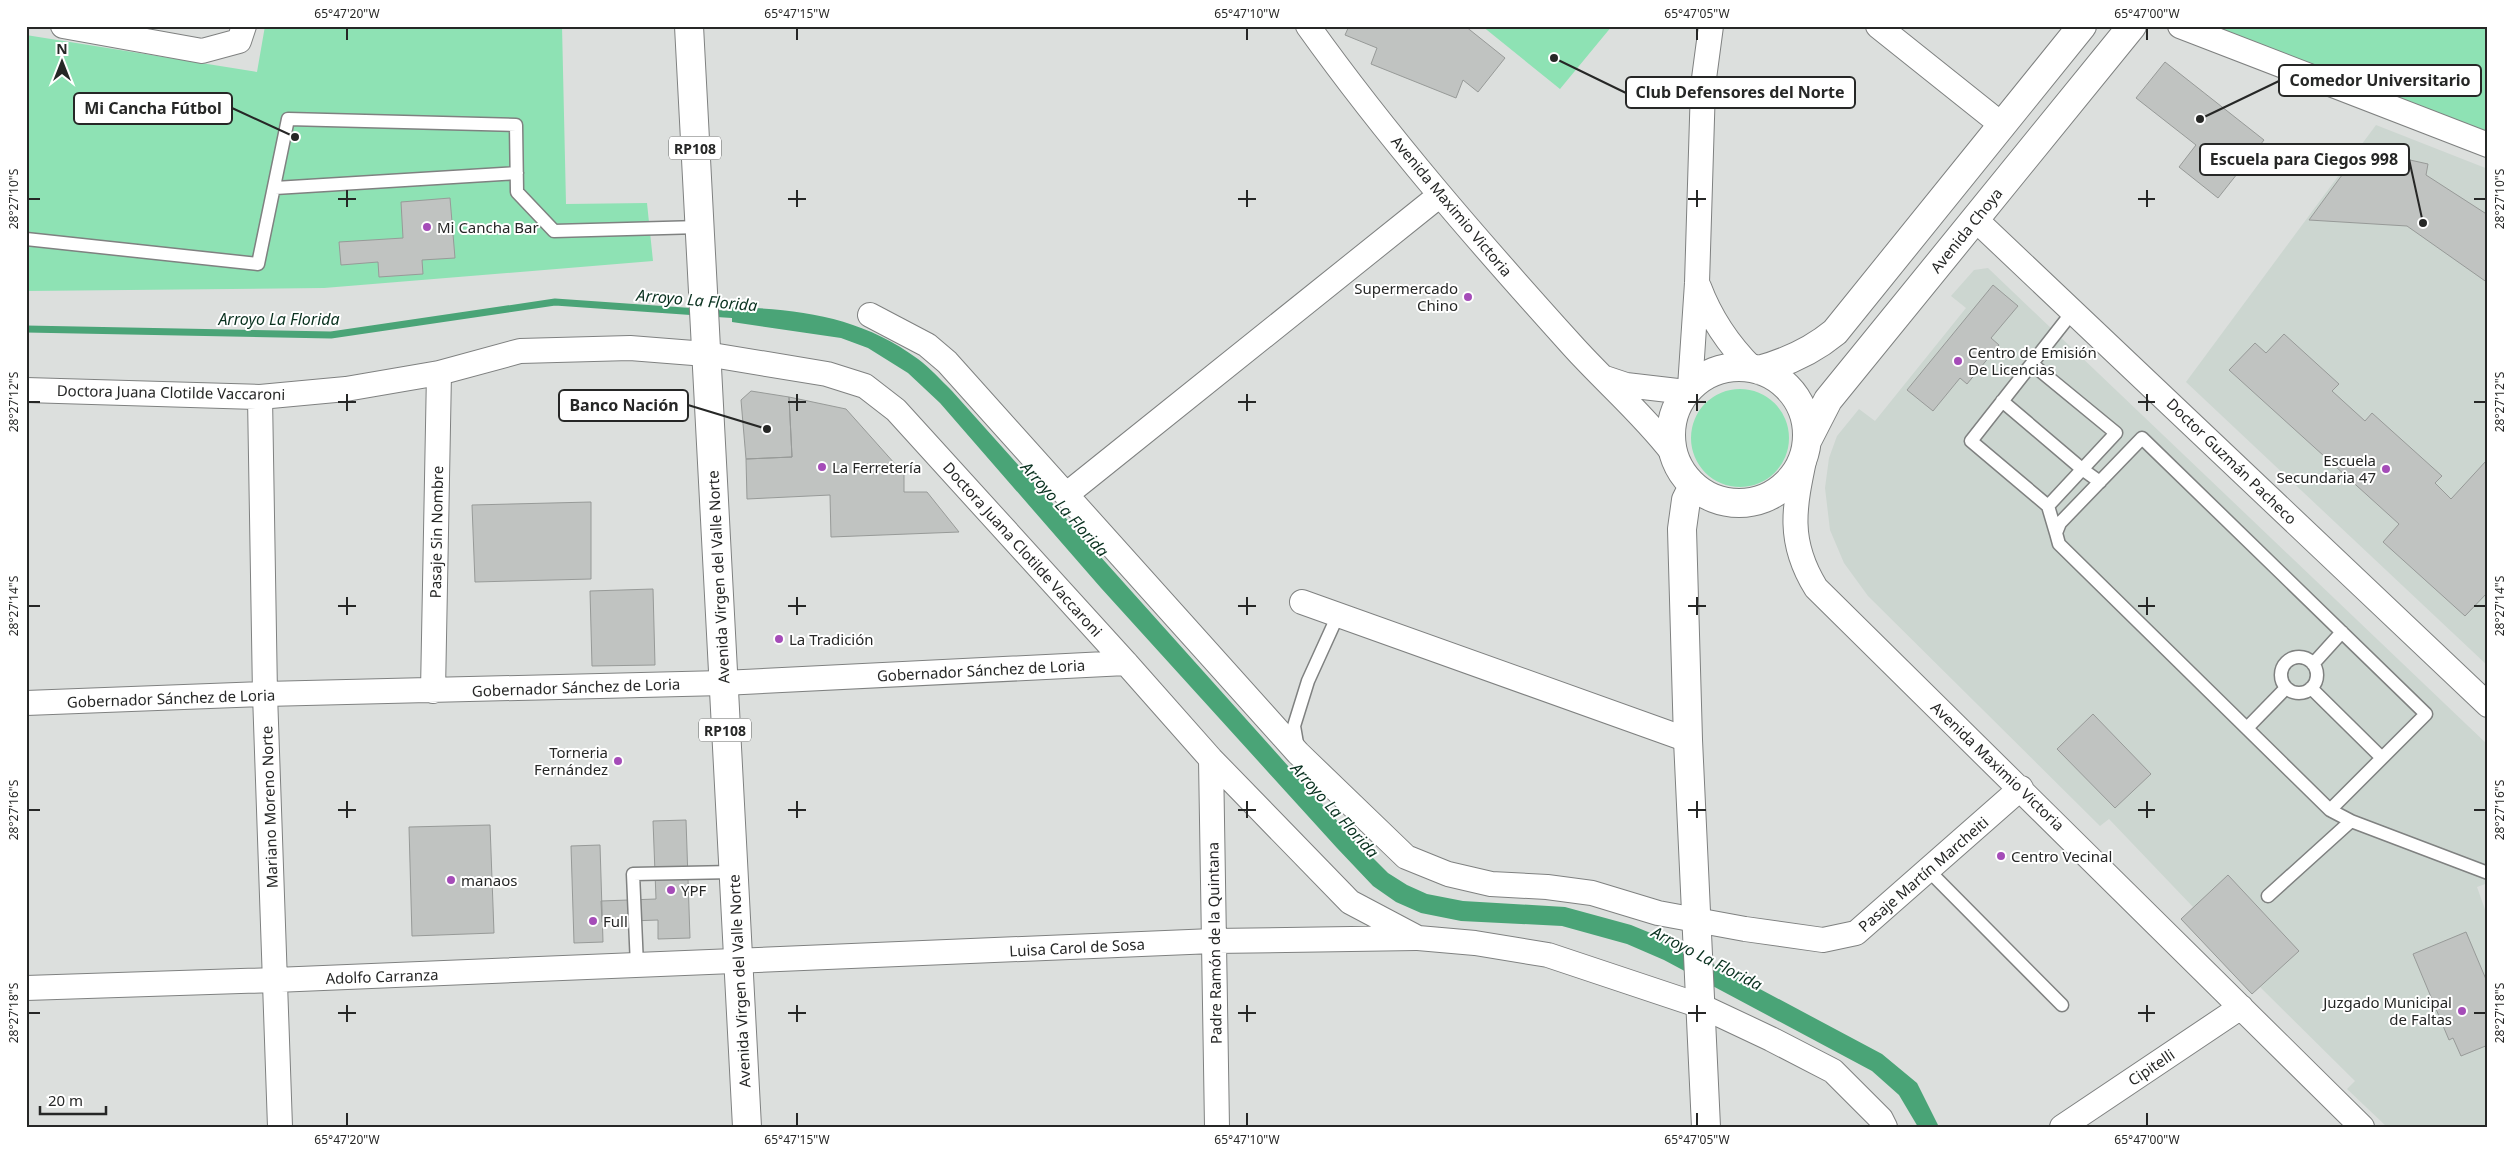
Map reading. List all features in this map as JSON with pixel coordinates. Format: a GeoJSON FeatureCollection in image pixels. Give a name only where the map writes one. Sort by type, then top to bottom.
{"type":"FeatureCollection","features":[{"type":"Feature","properties":{"kind":"main road","name":"Avenida Virgen del Valle Norte"},"geometry":{"type":"LineString","coordinates":[[689,26],[747,1127]]}},
{"type":"Feature","properties":{"kind":"main road"},"geometry":{"type":"LineString","coordinates":[[1756,369],[1795,358],[1817,346],[1835,332],[2082,26]]}},
{"type":"Feature","properties":{"kind":"main road","name":"Avenida Choya"},"geometry":{"type":"LineString","coordinates":[[1806,448],[1828,400],[2132,26]]}},
{"type":"Feature","properties":{"kind":"main road"},"geometry":{"type":"LineString","coordinates":[[1735,367],[1756,369],[1780,380],[1796,396],[1805,416],[1806,448],[1796,474],[1783,488],[1766,498],[1747,503],[1728,503],[1709,497],[1693,486],[1680,471],[1672,452],[1670,437],[1672,420],[1677,405],[1688,389],[1703,377],[1718,370],[1735,367]]}},
{"type":"Feature","properties":{"kind":"main road"},"geometry":{"type":"LineString","coordinates":[[1693,486],[1686,500],[1682,529],[1688,740],[1706,1127]]}},
{"type":"Feature","properties":{"kind":"street"},"geometry":{"type":"LineString","coordinates":[[63,26],[202,51],[241,34]]}},
{"type":"Feature","properties":{"kind":"street"},"geometry":{"type":"LineString","coordinates":[[1605,378],[1640,387],[1688,389],[1698,283],[1703,86],[1711,26]]}},
{"type":"Feature","properties":{"kind":"street"},"geometry":{"type":"LineString","coordinates":[[1878,26],[2002,125]]}},
{"type":"Feature","properties":{"kind":"street"},"geometry":{"type":"LineString","coordinates":[[2180,26],[2488,144]]}},
{"type":"Feature","properties":{"kind":"street","name":"Avenida Maximio Victoria"},"geometry":{"type":"LineString","coordinates":[[1302,27],[1440,196],[1571,344],[1648,422],[1672,452]]}},
{"type":"Feature","properties":{"kind":"street"},"geometry":{"type":"LineString","coordinates":[[1067,494],[1440,196]]}},
{"type":"Feature","properties":{"kind":"street","name":"Doctor Guzmán Pacheco"},"geometry":{"type":"LineString","coordinates":[[1976,219],[2488,705]]}},
{"type":"Feature","properties":{"kind":"street"},"geometry":{"type":"LineString","coordinates":[[1698,283],[1715,323],[1737,353],[1756,369]]}},
{"type":"Feature","properties":{"kind":"street","name":"Pasaje Martín Marcheiti"},"geometry":{"type":"LineString","coordinates":[[870,315],[927,345],[948,362],[1298,753],[1406,857],[1448,874],[1491,884],[1547,887],[1592,894],[1658,912],[1698,931],[1823,940],[1856,933],[2021,788]]}},
{"type":"Feature","properties":{"kind":"street","name":"Doctora Juana Clotilde Vaccaroni"},"geometry":{"type":"LineString","coordinates":[[26,390],[260,397],[346,389],[440,372],[520,350],[630,348],[706,344],[827,374],[865,386],[896,410],[1126,662],[1210,759],[1350,902],[1418,938],[1475,943],[1548,955],[1700,997],[1771,1039],[1833,1071],[1881,1118],[1885,1127]]}},
{"type":"Feature","properties":{"kind":"street","name":"Pasaje Sin Nombre"},"geometry":{"type":"LineString","coordinates":[[433,691],[440,372]]}},
{"type":"Feature","properties":{"kind":"street","name":"Mariano Moreno Norte"},"geometry":{"type":"LineString","coordinates":[[260,397],[266,694],[280,1127]]}},
{"type":"Feature","properties":{"kind":"street","name":"Avenida Maximio Victoria"},"geometry":{"type":"LineString","coordinates":[[1806,448],[1795,518],[1803,567],[1816,588],[2021,788],[2362,1127]]}},
{"type":"Feature","properties":{"kind":"street"},"geometry":{"type":"LineString","coordinates":[[1302,602],[1688,740]]}},
{"type":"Feature","properties":{"kind":"street","name":"Gobernador Sánchez de Loria"},"geometry":{"type":"LineString","coordinates":[[26,703],[266,694],[723,683],[1126,662]]}},
{"type":"Feature","properties":{"kind":"street","name":"Padre Ramón de la Quintana"},"geometry":{"type":"LineString","coordinates":[[1210,759],[1217,1127]]}},
{"type":"Feature","properties":{"kind":"street","name":"Luisa Carol de Sosa"},"geometry":{"type":"LineString","coordinates":[[737,962],[1213,941],[1418,938]]}},
{"type":"Feature","properties":{"kind":"street","name":"Adolfo Carranza"},"geometry":{"type":"LineString","coordinates":[[26,988],[737,962]]}},
{"type":"Feature","properties":{"kind":"street","name":"Cipitelli"},"geometry":{"type":"LineString","coordinates":[[2062,1127],[2241,1007]]}},
{"type":"Feature","properties":{"kind":"lane"},"geometry":{"type":"LineString","coordinates":[[26,239],[258,264],[288,119],[516,126],[517,192],[554,231],[700,227]]}},
{"type":"Feature","properties":{"kind":"lane"},"geometry":{"type":"LineString","coordinates":[[275,188],[517,173]]}},
{"type":"Feature","properties":{"kind":"lane"},"geometry":{"type":"LineString","coordinates":[[2074,310],[1971,441],[2048,506],[2059,544],[2066,552],[2330,810],[2351,821],[2488,873]]}},
{"type":"Feature","properties":{"kind":"lane"},"geometry":{"type":"LineString","coordinates":[[2032,364],[2116,433],[2048,506]]}},
{"type":"Feature","properties":{"kind":"lane"},"geometry":{"type":"LineString","coordinates":[[2002,401],[2100,482]]}},
{"type":"Feature","properties":{"kind":"lane"},"geometry":{"type":"LineString","coordinates":[[2056,533],[2060,523],[2142,438],[2426,714],[2330,810]]}},
{"type":"Feature","properties":{"kind":"lane"},"geometry":{"type":"LineString","coordinates":[[1298,753],[1294,726],[1308,681],[1338,615]]}},
{"type":"Feature","properties":{"kind":"lane"},"geometry":{"type":"LineString","coordinates":[[2313,664],[2342,632]]}},
{"type":"Feature","properties":{"kind":"lane"},"geometry":{"type":"LineString","coordinates":[[2303,657],[2313,664],[2317,674],[2312,688],[2301,693],[2286,688],[2280,677],[2286,661],[2303,657]]}},
{"type":"Feature","properties":{"kind":"lane"},"geometry":{"type":"LineString","coordinates":[[2247,728],[2286,688]]}},
{"type":"Feature","properties":{"kind":"lane"},"geometry":{"type":"LineString","coordinates":[[2312,688],[2381,758]]}},
{"type":"Feature","properties":{"kind":"lane"},"geometry":{"type":"LineString","coordinates":[[2268,896],[2351,821]]}},
{"type":"Feature","properties":{"kind":"lane"},"geometry":{"type":"LineString","coordinates":[[1928,870],[2062,1004]]}},
{"type":"Feature","properties":{"kind":"lane"},"geometry":{"type":"LineString","coordinates":[[637,966],[632,874],[733,872]]}},
{"type":"Feature","properties":{"kind":"shaded area"},"geometry":{"type":"Polygon","coordinates":[[[265,26],[562,26],[566,204],[647,203],[653,261],[324,288],[26,291],[26,35],[257,72],[265,26]]]}},
{"type":"Feature","properties":{"kind":"shaded area"},"geometry":{"type":"Polygon","coordinates":[[[1482,26],[1612,26],[1560,89],[1482,26]]]}},
{"type":"Feature","properties":{"kind":"shaded area"},"geometry":{"type":"Polygon","coordinates":[[[2207,26],[2488,26],[2488,133],[2207,26]]]}},
{"type":"Feature","properties":{"kind":"shaded area"},"geometry":{"type":"Polygon","coordinates":[[[2376,125],[2488,169],[2488,666],[2186,382],[2376,125]]]}},
{"type":"Feature","properties":{"kind":"shaded area"},"geometry":{"type":"Polygon","coordinates":[[[1988,268],[2488,745],[2488,883],[2477,887],[2488,918],[2488,1127],[2387,1127],[2347,1089],[2355,1081],[2260,987],[2252,994],[2181,919],[2193,907],[2109,819],[2100,826],[1868,596],[1844,563],[1830,530],[1825,488],[1829,458],[1837,436],[1859,409],[1875,421],[1966,308],[1951,296],[1974,270],[1988,268]]]}},
{"type":"Feature","properties":{"kind":"shaded area"},"geometry":{"type":"Polygon","coordinates":[[[732,307],[782,310],[829,318],[875,333],[897,345],[927,366],[952,391],[1349,834],[1388,873],[1407,885],[1427,894],[1463,901],[1565,907],[1631,925],[1670,941],[1882,1054],[1917,1083],[1939,1127],[1918,1127],[1899,1095],[1872,1071],[1664,960],[1627,944],[1562,926],[1461,921],[1421,913],[1396,902],[1373,886],[1337,848],[1101,588],[940,403],[908,373],[868,348],[841,338],[732,322],[732,307]]]}},
{"type":"Feature","properties":{"kind":"shaded area"},"geometry":{"type":"Polygon","coordinates":[[[1740,389],[1759,393],[1774,404],[1785,419],[1789,438],[1785,457],[1774,472],[1759,483],[1740,487],[1721,483],[1706,472],[1695,457],[1691,438],[1695,419],[1706,404],[1721,393],[1740,389]]]}},
{"type":"Feature","properties":{"kind":"building"},"geometry":{"type":"Polygon","coordinates":[[[1349,26],[1465,26],[1505,58],[1478,92],[1463,80],[1456,98],[1371,64],[1377,48],[1345,35],[1349,26]]]}},
{"type":"Feature","properties":{"kind":"building"},"geometry":{"type":"Polygon","coordinates":[[[2165,62],[2264,140],[2218,198],[2179,167],[2196,145],[2136,98],[2165,62]]]}},
{"type":"Feature","properties":{"kind":"building"},"geometry":{"type":"Polygon","coordinates":[[[2401,158],[2428,164],[2426,175],[2488,215],[2488,283],[2407,226],[2309,220],[2345,171],[2399,175],[2401,158]]]}},
{"type":"Feature","properties":{"kind":"building"},"geometry":{"type":"Polygon","coordinates":[[[450,198],[455,258],[422,260],[423,274],[379,277],[378,262],[341,265],[339,242],[403,238],[401,202],[450,198]]]}},
{"type":"Feature","properties":{"kind":"building","name":"Centro de Emisión De Licencias"},"geometry":{"type":"Polygon","coordinates":[[[1993,285],[2018,306],[1991,338],[1999,345],[1967,384],[1960,378],[1933,411],[1907,390],[1993,285]]]}},
{"type":"Feature","properties":{"kind":"building","name":"Escuela Secundaria 47"},"geometry":{"type":"Polygon","coordinates":[[[2284,334],[2339,384],[2332,391],[2365,421],[2372,413],[2442,476],[2435,483],[2451,499],[2486,461],[2488,462],[2488,592],[2465,616],[2383,542],[2399,524],[2229,370],[2255,343],[2266,353],[2284,334]]]}},
{"type":"Feature","properties":{"kind":"building"},"geometry":{"type":"Polygon","coordinates":[[[751,391],[789,397],[792,457],[746,459],[741,400],[751,391]]]}},
{"type":"Feature","properties":{"kind":"building","name":"La Ferretería"},"geometry":{"type":"Polygon","coordinates":[[[789,397],[846,409],[904,474],[904,492],[927,492],[959,532],[831,537],[830,495],[747,499],[746,459],[792,457],[789,397]]]}},
{"type":"Feature","properties":{"kind":"building"},"geometry":{"type":"Polygon","coordinates":[[[591,502],[591,579],[475,582],[472,505],[591,502]]]}},
{"type":"Feature","properties":{"kind":"building"},"geometry":{"type":"Polygon","coordinates":[[[653,589],[655,665],[592,666],[590,591],[653,589]]]}},
{"type":"Feature","properties":{"kind":"building"},"geometry":{"type":"Polygon","coordinates":[[[2093,714],[2151,774],[2115,808],[2057,749],[2093,714]]]}},
{"type":"Feature","properties":{"kind":"building"},"geometry":{"type":"Polygon","coordinates":[[[686,820],[690,938],[658,939],[658,920],[602,922],[601,901],[656,899],[653,821],[686,820]]]}},
{"type":"Feature","properties":{"kind":"building","name":"manaos"},"geometry":{"type":"Polygon","coordinates":[[[490,825],[494,933],[412,936],[409,827],[490,825]]]}},
{"type":"Feature","properties":{"kind":"building"},"geometry":{"type":"Polygon","coordinates":[[[600,845],[603,942],[574,943],[571,846],[600,845]]]}},
{"type":"Feature","properties":{"kind":"building"},"geometry":{"type":"Polygon","coordinates":[[[2228,875],[2299,951],[2252,994],[2181,919],[2228,875]]]}},
{"type":"Feature","properties":{"kind":"building","name":"Juzgado Municipal de Faltas"},"geometry":{"type":"Polygon","coordinates":[[[2466,932],[2488,984],[2488,1045],[2461,1056],[2453,1038],[2449,1040],[2413,954],[2466,932]]]}},
{"type":"Feature","properties":{"kind":"waterway","name":"Arroyo La Florida"},"geometry":{"type":"LineString","coordinates":[[26,329],[331,335],[555,302],[698,312]]}},
{"type":"Feature","properties":{"kind":"waterway","name":"Arroyo La Florida"},"geometry":{"type":"LineString","coordinates":[[709,313],[740,315]]}},
{"type":"Feature","properties":{"kind":"place","name":"Club Defensores del Norte"},"geometry":{"type":"Point","coordinates":[1554,58]}},
{"type":"Feature","properties":{"kind":"place","name":"Comedor Universitario"},"geometry":{"type":"Point","coordinates":[2200,119]}},
{"type":"Feature","properties":{"kind":"place","name":"Mi Cancha Fútbol"},"geometry":{"type":"Point","coordinates":[295,137]}},
{"type":"Feature","properties":{"kind":"place","name":"Escuela para Ciegos 998"},"geometry":{"type":"Point","coordinates":[2423,223]}},
{"type":"Feature","properties":{"kind":"place","name":"Mi Cancha Bar"},"geometry":{"type":"Point","coordinates":[427,227]}},
{"type":"Feature","properties":{"kind":"place","name":"Supermercado Chino"},"geometry":{"type":"Point","coordinates":[1468,297]}},
{"type":"Feature","properties":{"kind":"place","name":"Centro de Emisión De Licencias"},"geometry":{"type":"Point","coordinates":[1958,361]}},
{"type":"Feature","properties":{"kind":"place","name":"Banco Nación"},"geometry":{"type":"Point","coordinates":[767,429]}},
{"type":"Feature","properties":{"kind":"place","name":"La Ferretería"},"geometry":{"type":"Point","coordinates":[822,467]}},
{"type":"Feature","properties":{"kind":"place","name":"Escuela Secundaria 47"},"geometry":{"type":"Point","coordinates":[2386,469]}},
{"type":"Feature","properties":{"kind":"place","name":"La Tradición"},"geometry":{"type":"Point","coordinates":[779,639]}},
{"type":"Feature","properties":{"kind":"place","name":"Torneria Fernández"},"geometry":{"type":"Point","coordinates":[618,761]}},
{"type":"Feature","properties":{"kind":"place","name":"Centro Vecinal"},"geometry":{"type":"Point","coordinates":[2001,856]}},
{"type":"Feature","properties":{"kind":"place","name":"manaos"},"geometry":{"type":"Point","coordinates":[451,880]}},
{"type":"Feature","properties":{"kind":"place","name":"YPF"},"geometry":{"type":"Point","coordinates":[671,890]}},
{"type":"Feature","properties":{"kind":"place","name":"Full"},"geometry":{"type":"Point","coordinates":[593,921]}},
{"type":"Feature","properties":{"kind":"place","name":"Juzgado Municipal de Faltas"},"geometry":{"type":"Point","coordinates":[2462,1011]}}]}
